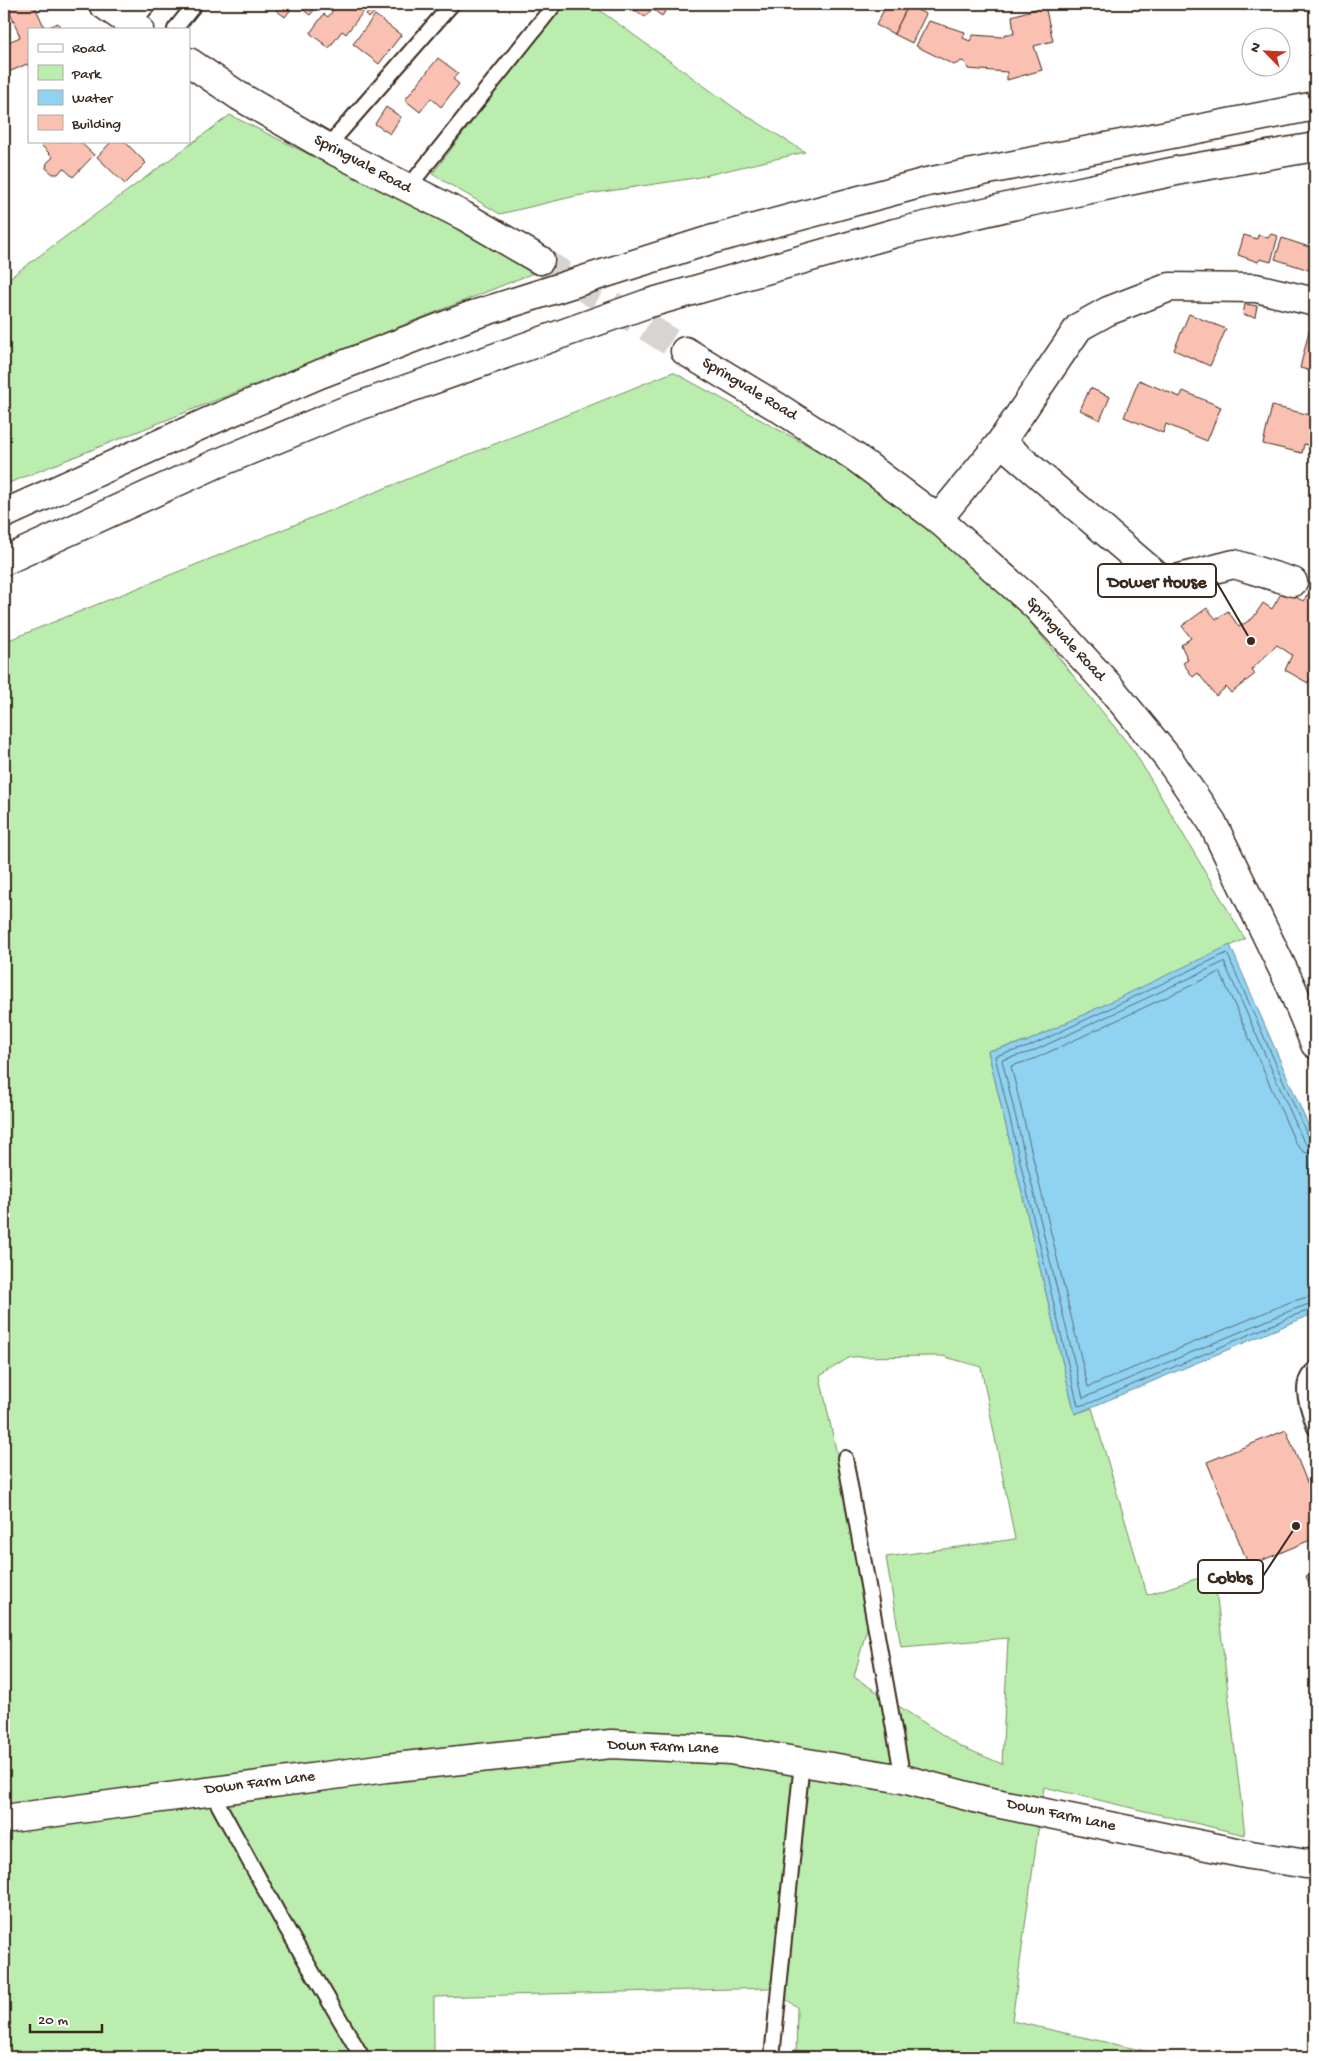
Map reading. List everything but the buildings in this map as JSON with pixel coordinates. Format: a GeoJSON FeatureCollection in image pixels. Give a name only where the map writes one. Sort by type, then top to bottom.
{"type":"FeatureCollection","features":[{"type":"Feature","properties":{"kind":"main road"},"geometry":{"type":"LineString","coordinates":[[103,4],[135,26]]}},
{"type":"Feature","properties":{"kind":"main road","name":"Springvale Road"},"geometry":{"type":"LineString","coordinates":[[190,63],[239,96],[327,147],[407,189],[464,216],[540,260]]}},
{"type":"Feature","properties":{"kind":"main road"},"geometry":{"type":"LineString","coordinates":[[4,514],[192,429],[320,374],[470,316],[710,240],[927,182],[1315,106]]}},
{"type":"Feature","properties":{"kind":"main road"},"geometry":{"type":"LineString","coordinates":[[4,561],[216,464],[342,412],[646,304],[895,234],[1024,203],[1180,170],[1315,147]]}},
{"type":"Feature","properties":{"kind":"main road"},"geometry":{"type":"LineString","coordinates":[[938,519],[1001,442],[1079,327],[1108,311],[1170,287],[1256,288],[1315,302]]}},
{"type":"Feature","properties":{"kind":"main road","name":"Springvale Road"},"geometry":{"type":"LineString","coordinates":[[685,351],[855,457],[938,519],[1036,606],[1109,686],[1168,758],[1212,822],[1292,988],[1315,1044]]}},
{"type":"Feature","properties":{"kind":"main road"},"geometry":{"type":"LineString","coordinates":[[1001,442],[1164,582],[1234,564],[1293,582]]}},
{"type":"Feature","properties":{"kind":"main road","name":"Down Farm Lane"},"geometry":{"type":"LineString","coordinates":[[4,1820],[211,1790],[386,1768],[611,1744],[730,1750],[802,1762],[903,1779],[986,1801],[1251,1855],[1306,1864],[1315,1862]]}},
{"type":"Feature","properties":{"kind":"lane"},"geometry":{"type":"LineString","coordinates":[[135,26],[149,4]]}},
{"type":"Feature","properties":{"kind":"lane"},"geometry":{"type":"LineString","coordinates":[[176,28],[195,4]]}},
{"type":"Feature","properties":{"kind":"lane"},"geometry":{"type":"LineString","coordinates":[[327,147],[452,4]]}},
{"type":"Feature","properties":{"kind":"lane"},"geometry":{"type":"LineString","coordinates":[[407,189],[555,4]]}},
{"type":"Feature","properties":{"kind":"lane"},"geometry":{"type":"LineString","coordinates":[[1315,1369],[1308,1374],[1304,1384],[1306,1400],[1315,1428]]}},
{"type":"Feature","properties":{"kind":"lane"},"geometry":{"type":"LineString","coordinates":[[846,1458],[903,1779]]}},
{"type":"Feature","properties":{"kind":"lane"},"geometry":{"type":"LineString","coordinates":[[772,2057],[802,1762]]}},
{"type":"Feature","properties":{"kind":"lane"},"geometry":{"type":"LineString","coordinates":[[211,1790],[280,1917],[362,2057]]}},
{"type":"Feature","properties":{"kind":"green space"},"geometry":{"type":"Polygon","coordinates":[[[566,4],[591,4],[736,109],[805,152],[695,178],[576,196],[500,214],[432,174],[541,32],[566,4]]]}},
{"type":"Feature","properties":{"kind":"green space"},"geometry":{"type":"Polygon","coordinates":[[[230,115],[541,270],[4,485],[4,282],[230,115]]]}},
{"type":"Feature","properties":{"kind":"green space"},"geometry":{"type":"Polygon","coordinates":[[[673,372],[827,456],[925,519],[1014,602],[1134,751],[1245,939],[1026,1042],[988,1051],[1075,1414],[1092,1408],[1147,1595],[1214,1573],[1245,1835],[1044,1787],[1012,2021],[1171,2057],[796,2057],[797,2007],[770,1988],[434,1997],[434,2057],[4,2057],[4,642],[673,372]],[[942,1356],[850,1357],[820,1376],[871,1612],[854,1677],[960,1746],[1002,1764],[1008,1638],[901,1647],[886,1557],[1015,1539],[981,1367],[942,1356]]]}},
{"type":"Feature","properties":{"kind":"water"},"geometry":{"type":"Polygon","coordinates":[[[1230,945],[1315,1141],[1315,1313],[1075,1414],[988,1051],[1026,1042],[1230,945]]]}},
{"type":"Feature","properties":{"kind":"tunnel"},"geometry":{"type":"LineString","coordinates":[[540,260],[685,351]]}},
{"type":"Feature","properties":{"kind":"place","name":"Dower House"},"geometry":{"type":"Point","coordinates":[1251,641]}},
{"type":"Feature","properties":{"kind":"place","name":"Cobbs"},"geometry":{"type":"Point","coordinates":[1296,1526]}}]}
